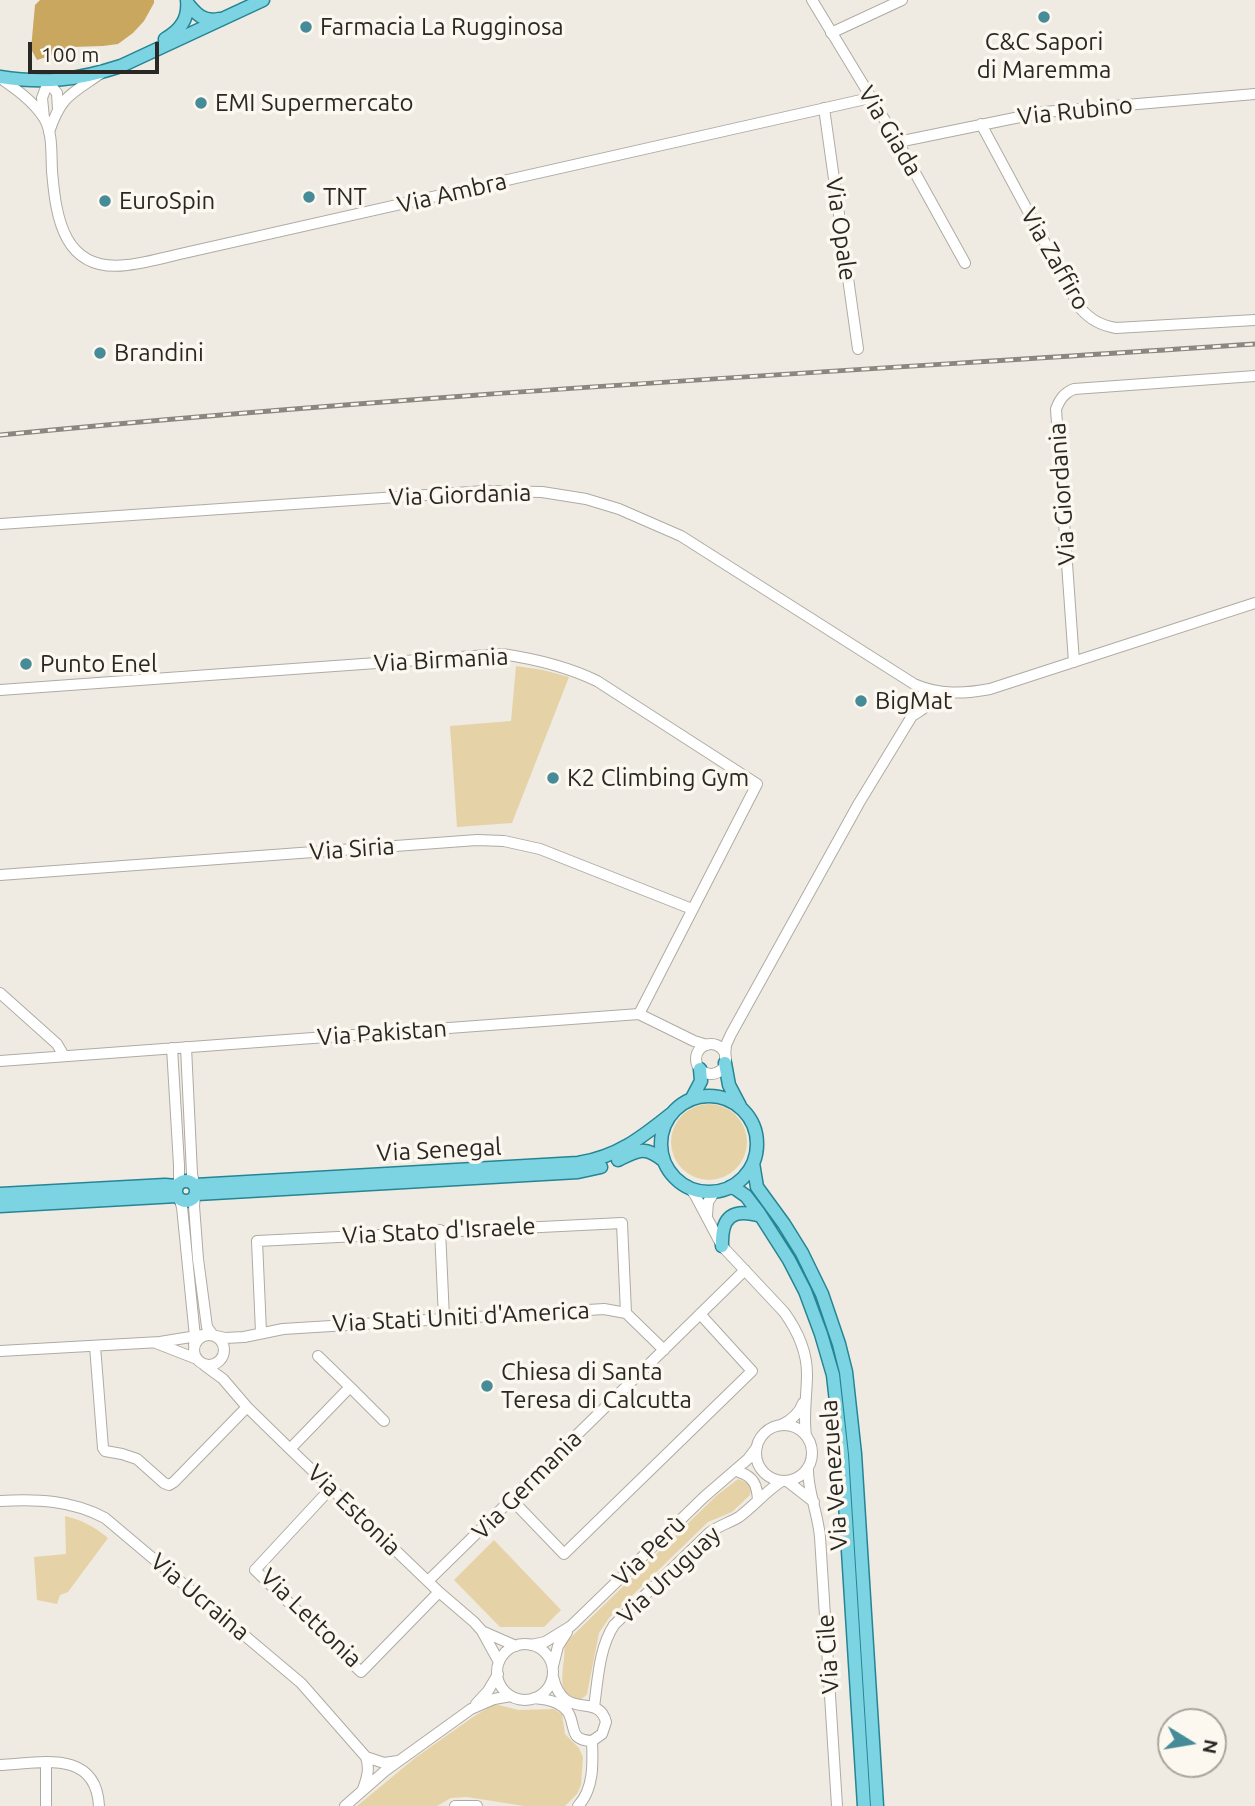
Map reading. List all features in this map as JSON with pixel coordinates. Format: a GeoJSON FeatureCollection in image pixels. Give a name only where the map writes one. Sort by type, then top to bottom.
{"type":"FeatureCollection","features":[{"type":"Feature","properties":{"kind":"main road"},"geometry":{"type":"LineString","coordinates":[[0,77],[48,82],[103,72],[263,0]]}},
{"type":"Feature","properties":{"kind":"main road"},"geometry":{"type":"LineString","coordinates":[[187,2],[198,16],[204,19],[224,18]]}},
{"type":"Feature","properties":{"kind":"main road"},"geometry":{"type":"LineString","coordinates":[[137,59],[178,30],[187,16],[187,2]]}},
{"type":"Feature","properties":{"kind":"main road","name":"Via Venezuela"},"geometry":{"type":"LineString","coordinates":[[725,1060],[729,1085],[752,1122],[756,1135],[753,1163],[757,1187],[802,1253],[822,1294],[846,1372],[855,1454],[877,1806]]}},
{"type":"Feature","properties":{"kind":"main road"},"geometry":{"type":"LineString","coordinates":[[692,1098],[701,1081],[700,1069]]}},
{"type":"Feature","properties":{"kind":"main road"},"geometry":{"type":"LineString","coordinates":[[740,1106],[721,1097],[692,1098],[678,1106],[664,1124],[661,1149],[664,1161],[674,1177],[698,1191],[715,1192],[730,1187],[747,1173],[753,1163]]}},
{"type":"Feature","properties":{"kind":"main road","name":"Via Senegal"},"geometry":{"type":"LineString","coordinates":[[195,1189],[578,1163],[610,1156],[671,1114]]}},
{"type":"Feature","properties":{"kind":"main road","name":"Via Senegal"},"geometry":{"type":"LineString","coordinates":[[195,1189],[578,1172],[595,1169],[643,1150],[656,1154],[664,1161]]}},
{"type":"Feature","properties":{"kind":"main road"},"geometry":{"type":"LineString","coordinates":[[0,1194],[164,1185],[178,1191],[188,1201],[195,1189],[185,1180],[178,1191]]}},
{"type":"Feature","properties":{"kind":"main road","name":"Via Venezuela"},"geometry":{"type":"LineString","coordinates":[[730,1187],[746,1196],[789,1260],[805,1291],[834,1375],[842,1455],[864,1806]]}},
{"type":"Feature","properties":{"kind":"main road"},"geometry":{"type":"LineString","coordinates":[[0,1206],[178,1191]]}},
{"type":"Feature","properties":{"kind":"main road"},"geometry":{"type":"LineString","coordinates":[[722,1246],[722,1228],[728,1218],[747,1212],[761,1216]]}},
{"type":"Feature","properties":{"kind":"street","name":"Via Giada"},"geometry":{"type":"LineString","coordinates":[[812,0],[898,142],[965,263]]}},
{"type":"Feature","properties":{"kind":"street"},"geometry":{"type":"LineString","coordinates":[[831,33],[902,0]]}},
{"type":"Feature","properties":{"kind":"street"},"geometry":{"type":"LineString","coordinates":[[49,132],[63,101],[103,72]]}},
{"type":"Feature","properties":{"kind":"street"},"geometry":{"type":"LineString","coordinates":[[0,77],[26,97],[44,119]]}},
{"type":"Feature","properties":{"kind":"street"},"geometry":{"type":"LineString","coordinates":[[48,82],[57,93],[58,110]]}},
{"type":"Feature","properties":{"kind":"street"},"geometry":{"type":"LineString","coordinates":[[48,82],[42,98],[44,119],[49,132]]}},
{"type":"Feature","properties":{"kind":"street","name":"Via Rubino"},"geometry":{"type":"LineString","coordinates":[[898,142],[1044,112],[1255,94]]}},
{"type":"Feature","properties":{"kind":"street","name":"Via Ambra"},"geometry":{"type":"LineString","coordinates":[[49,132],[57,212],[64,233],[78,253],[92,262],[110,266],[126,265],[453,193],[870,98]]}},
{"type":"Feature","properties":{"kind":"street","name":"Via Opale"},"geometry":{"type":"LineString","coordinates":[[824,108],[858,349]]}},
{"type":"Feature","properties":{"kind":"street","name":"Via Zaffiro"},"geometry":{"type":"LineString","coordinates":[[981,124],[1080,309],[1096,323],[1116,328],[1255,320]]}},
{"type":"Feature","properties":{"kind":"street","name":"Via Giordania"},"geometry":{"type":"LineString","coordinates":[[1074,662],[1056,409],[1059,402],[1067,392],[1074,389],[1255,376]]}},
{"type":"Feature","properties":{"kind":"street","name":"Via Giordania"},"geometry":{"type":"LineString","coordinates":[[0,524],[485,491],[552,493],[586,499],[619,509],[681,536],[914,684],[948,693],[990,689],[1255,603]]}},
{"type":"Feature","properties":{"kind":"street","name":"Via Birmania"},"geometry":{"type":"LineString","coordinates":[[0,690],[502,654],[573,669],[597,681],[757,783],[639,1014]]}},
{"type":"Feature","properties":{"kind":"street"},"geometry":{"type":"LineString","coordinates":[[914,684],[919,700]]}},
{"type":"Feature","properties":{"kind":"street"},"geometry":{"type":"LineString","coordinates":[[696,1046],[696,1061],[700,1069],[708,1074],[717,1073],[724,1067],[726,1045],[731,1034],[859,803],[925,691],[931,690],[931,702]]}},
{"type":"Feature","properties":{"kind":"street"},"geometry":{"type":"LineString","coordinates":[[912,716],[938,695],[948,693]]}},
{"type":"Feature","properties":{"kind":"street","name":"Via Siria"},"geometry":{"type":"LineString","coordinates":[[0,875],[491,840],[540,849],[692,909]]}},
{"type":"Feature","properties":{"kind":"street"},"geometry":{"type":"LineString","coordinates":[[0,993],[57,1044],[64,1056]]}},
{"type":"Feature","properties":{"kind":"street"},"geometry":{"type":"LineString","coordinates":[[639,1014],[696,1046],[723,1040],[731,1034]]}},
{"type":"Feature","properties":{"kind":"street","name":"Via Pakistan"},"geometry":{"type":"LineString","coordinates":[[0,1061],[639,1014]]}},
{"type":"Feature","properties":{"kind":"street"},"geometry":{"type":"LineString","coordinates":[[710,1044],[721,1048],[725,1060]]}},
{"type":"Feature","properties":{"kind":"street"},"geometry":{"type":"LineString","coordinates":[[186,1047],[194,1206],[207,1327],[201,1337],[194,1355],[201,1362],[214,1365],[223,1356],[223,1343],[201,1337]]}},
{"type":"Feature","properties":{"kind":"street"},"geometry":{"type":"LineString","coordinates":[[172,1048],[178,1191],[201,1337]]}},
{"type":"Feature","properties":{"kind":"street"},"geometry":{"type":"LineString","coordinates":[[690,1188],[722,1246],[784,1312],[802,1343],[806,1360],[804,1417],[806,1436],[812,1453],[808,1467],[799,1477],[785,1481]]}},
{"type":"Feature","properties":{"kind":"street"},"geometry":{"type":"LineString","coordinates":[[707,1219],[708,1202],[715,1192]]}},
{"type":"Feature","properties":{"kind":"street","name":"Via Stato d'Israele"},"geometry":{"type":"LineString","coordinates":[[261,1332],[257,1241],[440,1230],[622,1223],[626,1313]]}},
{"type":"Feature","properties":{"kind":"street"},"geometry":{"type":"LineString","coordinates":[[440,1230],[444,1318]]}},
{"type":"Feature","properties":{"kind":"street","name":"Via Germania"},"geometry":{"type":"LineString","coordinates":[[428,1581],[745,1270]]}},
{"type":"Feature","properties":{"kind":"street","name":"Via Stati Uniti d'America"},"geometry":{"type":"LineString","coordinates":[[223,1356],[234,1343],[244,1338],[283,1329],[604,1309],[626,1313],[664,1350]]}},
{"type":"Feature","properties":{"kind":"street"},"geometry":{"type":"LineString","coordinates":[[512,1500],[564,1554],[752,1371],[700,1314]]}},
{"type":"Feature","properties":{"kind":"street","name":"Via Stati Uniti d'America"},"geometry":{"type":"LineString","coordinates":[[0,1351],[201,1337],[244,1338]]}},
{"type":"Feature","properties":{"kind":"street","name":"Via Stati Uniti d'America"},"geometry":{"type":"LineString","coordinates":[[152,1342],[201,1362]]}},
{"type":"Feature","properties":{"kind":"street"},"geometry":{"type":"LineString","coordinates":[[95,1346],[103,1448],[105,1451],[137,1459],[164,1483],[169,1485],[174,1482],[247,1407]]}},
{"type":"Feature","properties":{"kind":"street","name":"Via Estonia"},"geometry":{"type":"LineString","coordinates":[[223,1356],[222,1367],[228,1386]]}},
{"type":"Feature","properties":{"kind":"street"},"geometry":{"type":"LineString","coordinates":[[318,1356],[384,1421]]}},
{"type":"Feature","properties":{"kind":"street","name":"Via Estonia"},"geometry":{"type":"LineString","coordinates":[[201,1362],[223,1379],[290,1449],[482,1631],[516,1646]]}},
{"type":"Feature","properties":{"kind":"street"},"geometry":{"type":"LineString","coordinates":[[290,1449],[350,1387]]}},
{"type":"Feature","properties":{"kind":"street","name":"Via Perù"},"geometry":{"type":"LineString","coordinates":[[516,1646],[545,1642],[571,1626],[748,1459],[765,1432],[790,1422],[806,1396]]}},
{"type":"Feature","properties":{"kind":"street"},"geometry":{"type":"LineString","coordinates":[[781,1425],[794,1427],[806,1436]]}},
{"type":"Feature","properties":{"kind":"street"},"geometry":{"type":"LineString","coordinates":[[757,1447],[757,1461],[764,1472],[764,1488],[758,1500]]}},
{"type":"Feature","properties":{"kind":"street","name":"Via Cile"},"geometry":{"type":"LineString","coordinates":[[808,1467],[821,1536],[837,1806]]}},
{"type":"Feature","properties":{"kind":"street"},"geometry":{"type":"LineString","coordinates":[[739,1472],[755,1482],[758,1500]]}},
{"type":"Feature","properties":{"kind":"street","name":"Via Perù"},"geometry":{"type":"LineString","coordinates":[[728,1476],[739,1472],[764,1472],[773,1479],[785,1481]]}},
{"type":"Feature","properties":{"kind":"street"},"geometry":{"type":"LineString","coordinates":[[785,1481],[814,1503]]}},
{"type":"Feature","properties":{"kind":"street","name":"Via Uruguay"},"geometry":{"type":"LineString","coordinates":[[578,1806],[588,1790],[592,1741],[603,1734],[606,1722],[601,1710],[594,1707],[604,1645],[614,1625],[709,1533],[736,1519],[785,1481]]}},
{"type":"Feature","properties":{"kind":"street","name":"Via Lettonia"},"geometry":{"type":"LineString","coordinates":[[331,1488],[255,1570],[361,1672],[439,1592]]}},
{"type":"Feature","properties":{"kind":"street","name":"Via Ucraina"},"geometry":{"type":"LineString","coordinates":[[0,1501],[57,1501],[90,1510],[105,1518],[301,1683],[366,1758]]}},
{"type":"Feature","properties":{"kind":"street","name":"Via Perù"},"geometry":{"type":"LineString","coordinates":[[534,1698],[546,1690],[558,1646],[571,1626]]}},
{"type":"Feature","properties":{"kind":"street","name":"Via Estonia"},"geometry":{"type":"LineString","coordinates":[[482,1631],[499,1662]]}},
{"type":"Feature","properties":{"kind":"street"},"geometry":{"type":"LineString","coordinates":[[531,1645],[539,1647],[550,1658],[559,1693],[569,1702],[583,1707],[594,1707]]}},
{"type":"Feature","properties":{"kind":"street"},"geometry":{"type":"LineString","coordinates":[[516,1646],[503,1655],[499,1662],[498,1674],[502,1686],[518,1699],[534,1698],[553,1702],[565,1709],[574,1734],[585,1741],[592,1741]]}},
{"type":"Feature","properties":{"kind":"street"},"geometry":{"type":"LineString","coordinates":[[345,1806],[398,1762],[471,1709],[488,1691],[498,1674]]}},
{"type":"Feature","properties":{"kind":"street"},"geometry":{"type":"LineString","coordinates":[[471,1709],[494,1699],[511,1696]]}},
{"type":"Feature","properties":{"kind":"street"},"geometry":{"type":"LineString","coordinates":[[366,1758],[384,1763],[398,1762]]}},
{"type":"Feature","properties":{"kind":"street"},"geometry":{"type":"LineString","coordinates":[[363,1790],[368,1772],[366,1758]]}},
{"type":"Feature","properties":{"kind":"street"},"geometry":{"type":"LineString","coordinates":[[46,1763],[46,1806]]}},
{"type":"Feature","properties":{"kind":"street"},"geometry":{"type":"LineString","coordinates":[[0,1765],[71,1764],[93,1780],[98,1791],[99,1806]]}},
{"type":"Feature","properties":{"kind":"street"},"geometry":{"type":"LineString","coordinates":[[455,1806],[477,1806]]}},
{"type":"Feature","properties":{"kind":"shaded area"},"geometry":{"type":"Polygon","coordinates":[[[40,0],[154,0],[154,3],[144,21],[118,44],[71,47],[37,60],[31,49],[35,5],[40,0]]]}},
{"type":"Feature","properties":{"kind":"shaded area"},"geometry":{"type":"Polygon","coordinates":[[[516,666],[569,677],[512,823],[457,827],[450,726],[511,721],[516,666]]]}},
{"type":"Feature","properties":{"kind":"shaded area"},"geometry":{"type":"Polygon","coordinates":[[[702,1104],[716,1104],[730,1110],[741,1121],[747,1142],[744,1157],[736,1169],[716,1180],[702,1180],[688,1174],[677,1163],[671,1149],[671,1135],[677,1121],[688,1110],[702,1104]]]}},
{"type":"Feature","properties":{"kind":"shaded area"},"geometry":{"type":"Polygon","coordinates":[[[738,1479],[748,1483],[751,1488],[750,1495],[732,1512],[708,1522],[609,1618],[599,1633],[587,1694],[579,1699],[572,1698],[567,1694],[562,1682],[564,1646],[568,1640],[716,1496],[738,1479]]]}},
{"type":"Feature","properties":{"kind":"shaded area"},"geometry":{"type":"Polygon","coordinates":[[[65,1516],[88,1524],[108,1538],[68,1592],[60,1595],[57,1604],[37,1600],[34,1557],[66,1554],[65,1516]]]}},
{"type":"Feature","properties":{"kind":"shaded area"},"geometry":{"type":"Polygon","coordinates":[[[494,1540],[561,1610],[544,1627],[500,1627],[454,1580],[494,1540]]]}},
{"type":"Feature","properties":{"kind":"shaded area"},"geometry":{"type":"Polygon","coordinates":[[[494,1704],[519,1710],[554,1709],[562,1714],[565,1734],[579,1748],[583,1757],[581,1785],[577,1794],[565,1806],[524,1806],[467,1797],[451,1798],[437,1806],[357,1806],[415,1758],[494,1704]]]}},
{"type":"Feature","properties":{"kind":"railway"},"geometry":{"type":"LineString","coordinates":[[0,435],[313,407],[1255,344]]}},
{"type":"Feature","properties":{"kind":"place","name":"C&C Sapori di Maremma"},"geometry":{"type":"Point","coordinates":[1044,17]}},
{"type":"Feature","properties":{"kind":"place","name":"Farmacia La Rugginosa"},"geometry":{"type":"Point","coordinates":[306,27]}},
{"type":"Feature","properties":{"kind":"place","name":"EMI Supermercato"},"geometry":{"type":"Point","coordinates":[201,103]}},
{"type":"Feature","properties":{"kind":"place","name":"TNT"},"geometry":{"type":"Point","coordinates":[309,197]}},
{"type":"Feature","properties":{"kind":"place","name":"EuroSpin"},"geometry":{"type":"Point","coordinates":[105,201]}},
{"type":"Feature","properties":{"kind":"place","name":"Brandini"},"geometry":{"type":"Point","coordinates":[100,353]}},
{"type":"Feature","properties":{"kind":"place","name":"Punto Enel"},"geometry":{"type":"Point","coordinates":[26,664]}},
{"type":"Feature","properties":{"kind":"place","name":"BigMat"},"geometry":{"type":"Point","coordinates":[861,701]}},
{"type":"Feature","properties":{"kind":"place","name":"K2 Climbing Gym"},"geometry":{"type":"Point","coordinates":[553,778]}},
{"type":"Feature","properties":{"kind":"place","name":"Chiesa di Santa Teresa di Calcutta"},"geometry":{"type":"Point","coordinates":[487,1386]}}]}
